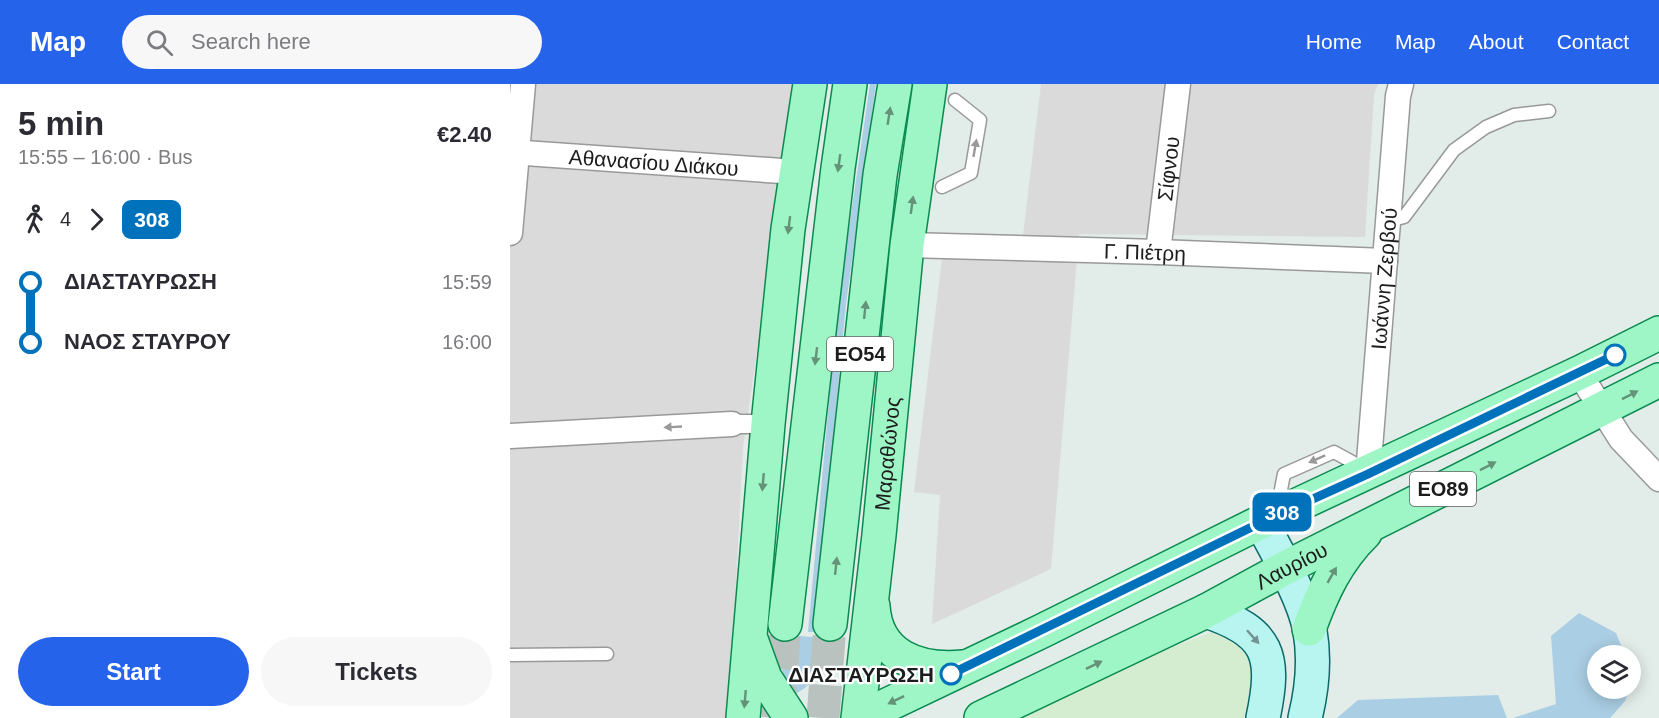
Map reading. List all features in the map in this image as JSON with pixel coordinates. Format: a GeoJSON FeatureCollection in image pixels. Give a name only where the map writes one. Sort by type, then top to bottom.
{"type":"FeatureCollection","features":[{"type":"Feature","properties":{"kind":"main road"},"geometry":{"type":"LineString","coordinates":[[743,718],[768,424],[788,229],[810,84]]}},
{"type":"Feature","properties":{"kind":"main road","name":"ΕΟ54"},"geometry":{"type":"LineString","coordinates":[[785,624],[838,168],[850,84]]}},
{"type":"Feature","properties":{"kind":"main road","name":"Μαραθώνος"},"geometry":{"type":"LineString","coordinates":[[830,624],[880,175],[895,84]]}},
{"type":"Feature","properties":{"kind":"main road","name":"Μαραθώνος"},"geometry":{"type":"LineString","coordinates":[[859,718],[879,535],[906,245],[943,92]]}},
{"type":"Feature","properties":{"kind":"main road","name":"ΕΟ89"},"geometry":{"type":"LineString","coordinates":[[859,718],[1269,518],[1579,374],[1659,333]]}},
{"type":"Feature","properties":{"kind":"main road","name":"Λαυρίου"},"geometry":{"type":"LineString","coordinates":[[981,718],[1206,611],[1285,568],[1659,380]]}},
{"type":"Feature","properties":{"kind":"main road"},"geometry":{"type":"LineString","coordinates":[[1269,518],[1285,568],[1310,629],[1312,676],[1305,718]]}},
{"type":"Feature","properties":{"kind":"main road"},"geometry":{"type":"LineString","coordinates":[[1310,629],[1324,590],[1333,573],[1354,544],[1377,522]]}},
{"type":"Feature","properties":{"kind":"main road"},"geometry":{"type":"LineString","coordinates":[[872,588],[874,618],[885,645],[895,653],[930,666],[947,668],[968,666]]}},
{"type":"Feature","properties":{"kind":"main road"},"geometry":{"type":"LineString","coordinates":[[1206,611],[1244,627],[1256,638],[1265,652],[1269,668],[1269,687],[1263,718]]}},
{"type":"Feature","properties":{"kind":"main road"},"geometry":{"type":"LineString","coordinates":[[750,638],[765,678],[791,718]]}},
{"type":"Feature","properties":{"kind":"street"},"geometry":{"type":"LineString","coordinates":[[510,233],[514,153],[523,84]]}},
{"type":"Feature","properties":{"kind":"street","name":"Σίφνου"},"geometry":{"type":"LineString","coordinates":[[1158,252],[1178,84]]}},
{"type":"Feature","properties":{"kind":"street","name":"Ιωάννη Ζερβού"},"geometry":{"type":"LineString","coordinates":[[1368,472],[1398,96],[1401,84]]}},
{"type":"Feature","properties":{"kind":"street","name":"Αθανασίου Διάκου"},"geometry":{"type":"LineString","coordinates":[[514,153],[796,172]]}},
{"type":"Feature","properties":{"kind":"street","name":"Γ. Πιέτρη"},"geometry":{"type":"LineString","coordinates":[[906,245],[1385,261]]}},
{"type":"Feature","properties":{"kind":"street"},"geometry":{"type":"LineString","coordinates":[[1579,374],[1621,439],[1659,479]]}},
{"type":"Feature","properties":{"kind":"street"},"geometry":{"type":"LineString","coordinates":[[510,436],[768,424]]}},
{"type":"Feature","properties":{"kind":"lane"},"geometry":{"type":"LineString","coordinates":[[942,187],[971,173],[981,120],[943,92]]}},
{"type":"Feature","properties":{"kind":"lane"},"geometry":{"type":"LineString","coordinates":[[1388,221],[1404,217],[1454,150],[1486,127],[1514,115],[1549,111]]}},
{"type":"Feature","properties":{"kind":"lane"},"geometry":{"type":"LineString","coordinates":[[510,655],[607,654]]}},
{"type":"Feature","properties":{"kind":"shaded area"},"geometry":{"type":"Polygon","coordinates":[[[510,84],[796,84],[743,448],[729,718],[510,718],[510,84]]]}},
{"type":"Feature","properties":{"kind":"shaded area"},"geometry":{"type":"Polygon","coordinates":[[[870,84],[876,84],[846,304],[815,632],[808,632],[838,304],[870,84]]]}},
{"type":"Feature","properties":{"kind":"shaded area"},"geometry":{"type":"Polygon","coordinates":[[[1041,84],[1378,84],[1374,94],[1365,237],[1079,234],[1051,569],[932,624],[940,495],[914,492],[942,258],[1020,261],[1041,84]]]}},
{"type":"Feature","properties":{"kind":"shaded area"},"geometry":{"type":"Polygon","coordinates":[[[1579,613],[1616,633],[1621,645],[1587,645],[1587,699],[1626,699],[1610,718],[1513,718],[1556,704],[1551,636],[1579,613]]]}},
{"type":"Feature","properties":{"kind":"shaded area"},"geometry":{"type":"Polygon","coordinates":[[[1213,632],[1233,638],[1252,650],[1256,718],[1018,718],[1153,654],[1213,632]]]}},
{"type":"Feature","properties":{"kind":"shaded area"},"geometry":{"type":"Polygon","coordinates":[[[778,634],[844,640],[842,659],[828,662],[808,685],[793,695],[781,666],[778,634]]]}},
{"type":"Feature","properties":{"kind":"shaded area"},"geometry":{"type":"Polygon","coordinates":[[[1498,695],[1507,718],[1337,718],[1358,700],[1498,695]]]}},
{"type":"Feature","properties":{"kind":"tunnel"},"geometry":{"type":"LineString","coordinates":[[778,718],[785,624]]}},
{"type":"Feature","properties":{"kind":"tunnel"},"geometry":{"type":"LineString","coordinates":[[823,718],[830,624]]}},
{"type":"Feature","properties":{"kind":"bus line","name":"308"},"geometry":{"type":"LineString","coordinates":[[951,674],[1262,522],[1368,474],[1615,355]]}},
{"type":"Feature","properties":{"kind":"place","name":"ΔΙΑΣΤΑΥΡΩΣΗ"},"geometry":{"type":"Point","coordinates":[951,674]}}]}
